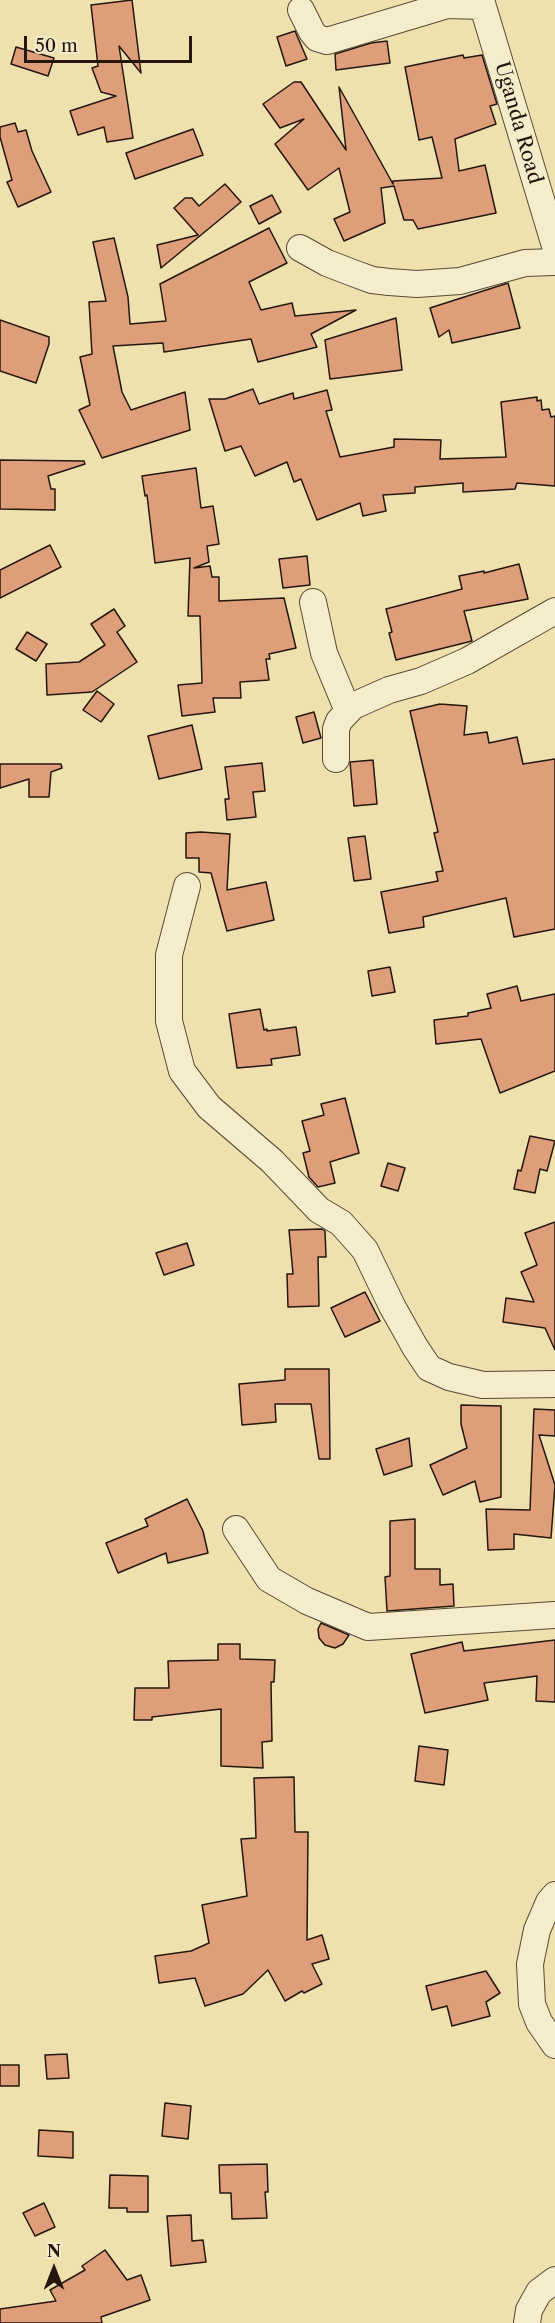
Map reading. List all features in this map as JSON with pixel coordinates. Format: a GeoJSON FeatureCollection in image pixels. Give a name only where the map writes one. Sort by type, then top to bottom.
{"type":"FeatureCollection","features":[{"type":"Feature","properties":{"kind":"street"},"geometry":{"type":"LineString","coordinates":[[301,10],[317,38],[327,41],[447,5],[481,3]]}},
{"type":"Feature","properties":{"kind":"street","name":"Uganda Road"},"geometry":{"type":"LineString","coordinates":[[481,3],[555,246]]}},
{"type":"Feature","properties":{"kind":"street"},"geometry":{"type":"LineString","coordinates":[[300,248],[327,263],[372,280],[399,283],[460,281],[525,263],[555,262]]}},
{"type":"Feature","properties":{"kind":"street"},"geometry":{"type":"LineString","coordinates":[[313,602],[324,653],[348,711]]}},
{"type":"Feature","properties":{"kind":"street"},"geometry":{"type":"LineString","coordinates":[[336,759],[336,729],[339,721],[353,706],[467,661],[555,611]]}},
{"type":"Feature","properties":{"kind":"street"},"geometry":{"type":"LineString","coordinates":[[187,886],[169,955],[169,1021],[182,1071],[209,1107],[272,1161],[319,1210],[340,1223],[365,1250],[392,1306],[429,1368],[449,1377],[483,1385],[555,1384]]}},
{"type":"Feature","properties":{"kind":"street"},"geometry":{"type":"LineString","coordinates":[[236,1529],[269,1579],[307,1601],[368,1627],[555,1615]]}},
{"type":"Feature","properties":{"kind":"street"},"geometry":{"type":"LineString","coordinates":[[555,1895],[549,1902],[537,1929],[530,1964],[532,2004],[547,2023],[555,2045]]}},
{"type":"Feature","properties":{"kind":"street"},"geometry":{"type":"LineString","coordinates":[[527,2323],[529,2310],[539,2292],[555,2280]]}},
{"type":"Feature","properties":{"kind":"building"},"geometry":{"type":"Polygon","coordinates":[[[132,0],[141,73],[119,46],[133,138],[107,142],[104,127],[78,135],[70,111],[116,96],[101,92],[92,68],[98,66],[91,5],[132,0]]]}},
{"type":"Feature","properties":{"kind":"building"},"geometry":{"type":"Polygon","coordinates":[[[295,31],[307,59],[286,66],[277,37],[295,31]]]}},
{"type":"Feature","properties":{"kind":"building"},"geometry":{"type":"Polygon","coordinates":[[[387,41],[390,63],[336,70],[335,54],[371,43],[387,41]]]}},
{"type":"Feature","properties":{"kind":"building"},"geometry":{"type":"Polygon","coordinates":[[[16,47],[54,58],[48,76],[11,64],[16,47]]]}},
{"type":"Feature","properties":{"kind":"building"},"geometry":{"type":"Polygon","coordinates":[[[463,55],[464,58],[482,55],[497,104],[490,106],[496,124],[455,139],[459,171],[485,165],[496,213],[418,229],[413,220],[404,220],[394,186],[381,188],[385,223],[344,241],[334,219],[350,212],[339,168],[308,190],[275,144],[304,119],[280,128],[263,104],[294,82],[301,82],[346,150],[339,87],[393,184],[393,181],[442,178],[432,137],[419,140],[405,67],[463,55]]]}},
{"type":"Feature","properties":{"kind":"building"},"geometry":{"type":"Polygon","coordinates":[[[15,123],[18,132],[26,130],[32,151],[51,192],[18,207],[7,182],[12,180],[0,137],[0,127],[15,123]]]}},
{"type":"Feature","properties":{"kind":"building"},"geometry":{"type":"Polygon","coordinates":[[[193,129],[203,155],[135,179],[126,153],[193,129]]]}},
{"type":"Feature","properties":{"kind":"building"},"geometry":{"type":"Polygon","coordinates":[[[225,184],[241,202],[161,268],[157,245],[198,235],[174,208],[185,198],[192,198],[199,206],[225,184]]]}},
{"type":"Feature","properties":{"kind":"building"},"geometry":{"type":"Polygon","coordinates":[[[272,195],[281,212],[259,224],[250,206],[272,195]]]}},
{"type":"Feature","properties":{"kind":"building"},"geometry":{"type":"Polygon","coordinates":[[[269,228],[287,263],[249,282],[261,310],[292,303],[295,316],[356,310],[311,334],[317,347],[258,362],[251,339],[164,352],[163,343],[113,346],[122,392],[131,410],[185,392],[190,430],[102,458],[79,410],[90,405],[80,357],[92,354],[89,302],[106,301],[93,242],[114,238],[128,297],[130,324],[166,321],[160,284],[269,228]]]}},
{"type":"Feature","properties":{"kind":"building"},"geometry":{"type":"Polygon","coordinates":[[[508,283],[520,328],[452,343],[449,330],[439,337],[430,308],[508,283]]]}},
{"type":"Feature","properties":{"kind":"building"},"geometry":{"type":"Polygon","coordinates":[[[396,318],[402,370],[330,379],[325,340],[396,318]]]}},
{"type":"Feature","properties":{"kind":"building"},"geometry":{"type":"Polygon","coordinates":[[[0,320],[49,337],[49,344],[36,383],[0,371],[0,320]]]}},
{"type":"Feature","properties":{"kind":"building"},"geometry":{"type":"Polygon","coordinates":[[[253,389],[259,404],[293,393],[294,399],[327,390],[332,410],[326,411],[340,457],[394,447],[394,439],[441,440],[440,459],[506,457],[501,402],[537,397],[537,401],[541,400],[542,410],[549,409],[551,417],[555,416],[555,486],[517,483],[515,489],[463,492],[463,483],[415,487],[415,493],[383,495],[386,511],[363,516],[360,503],[317,520],[301,479],[294,482],[287,462],[255,476],[241,446],[225,451],[209,399],[225,399],[253,389]]]}},
{"type":"Feature","properties":{"kind":"building"},"geometry":{"type":"Polygon","coordinates":[[[0,460],[84,461],[85,464],[48,476],[51,489],[55,489],[55,510],[0,509],[0,460]]]}},
{"type":"Feature","properties":{"kind":"building"},"geometry":{"type":"Polygon","coordinates":[[[196,468],[201,508],[213,506],[219,544],[207,546],[209,562],[194,568],[210,566],[212,577],[219,577],[219,601],[284,598],[296,648],[269,654],[270,659],[266,659],[269,680],[240,682],[241,698],[213,698],[215,712],[182,716],[178,685],[202,683],[200,616],[188,616],[190,558],[155,563],[147,495],[145,496],[142,476],[196,468]]]}},
{"type":"Feature","properties":{"kind":"building"},"geometry":{"type":"Polygon","coordinates":[[[50,545],[61,567],[0,598],[0,570],[50,545]]]}},
{"type":"Feature","properties":{"kind":"building"},"geometry":{"type":"Polygon","coordinates":[[[307,556],[310,585],[283,588],[279,559],[307,556]]]}},
{"type":"Feature","properties":{"kind":"building"},"geometry":{"type":"Polygon","coordinates":[[[519,564],[528,599],[464,611],[472,641],[396,660],[386,609],[462,589],[459,576],[484,571],[484,573],[519,564]]]}},
{"type":"Feature","properties":{"kind":"building"},"geometry":{"type":"Polygon","coordinates":[[[114,609],[125,626],[117,632],[137,662],[92,692],[47,695],[46,664],[79,662],[105,645],[91,624],[114,609]]]}},
{"type":"Feature","properties":{"kind":"building"},"geometry":{"type":"Polygon","coordinates":[[[27,632],[47,644],[36,661],[16,649],[27,632]]]}},
{"type":"Feature","properties":{"kind":"building"},"geometry":{"type":"Polygon","coordinates":[[[97,691],[114,704],[101,722],[83,710],[97,691]]]}},
{"type":"Feature","properties":{"kind":"building"},"geometry":{"type":"Polygon","coordinates":[[[440,704],[467,706],[464,735],[487,732],[489,743],[517,737],[523,764],[555,759],[555,929],[514,937],[506,898],[423,917],[424,927],[389,933],[381,892],[438,881],[436,872],[443,871],[434,833],[438,832],[410,711],[440,704]]]}},
{"type":"Feature","properties":{"kind":"building"},"geometry":{"type":"Polygon","coordinates":[[[314,712],[321,738],[303,743],[296,717],[314,712]]]}},
{"type":"Feature","properties":{"kind":"building"},"geometry":{"type":"Polygon","coordinates":[[[192,725],[202,769],[159,779],[148,736],[192,725]]]}},
{"type":"Feature","properties":{"kind":"building"},"geometry":{"type":"Polygon","coordinates":[[[373,760],[377,804],[354,806],[350,762],[373,760]]]}},
{"type":"Feature","properties":{"kind":"building"},"geometry":{"type":"Polygon","coordinates":[[[262,763],[265,791],[253,792],[256,817],[227,820],[225,799],[229,799],[225,767],[262,763]]]}},
{"type":"Feature","properties":{"kind":"building"},"geometry":{"type":"Polygon","coordinates":[[[0,764],[61,764],[62,768],[51,772],[49,797],[29,797],[29,779],[0,788],[0,764]]]}},
{"type":"Feature","properties":{"kind":"building"},"geometry":{"type":"Polygon","coordinates":[[[186,833],[230,834],[227,890],[266,882],[274,920],[227,931],[211,873],[199,872],[199,858],[186,858],[186,833]]]}},
{"type":"Feature","properties":{"kind":"building"},"geometry":{"type":"Polygon","coordinates":[[[365,836],[371,879],[354,881],[348,838],[365,836]]]}},
{"type":"Feature","properties":{"kind":"building"},"geometry":{"type":"Polygon","coordinates":[[[390,967],[395,992],[372,996],[368,971],[390,967]]]}},
{"type":"Feature","properties":{"kind":"building"},"geometry":{"type":"Polygon","coordinates":[[[517,986],[521,1001],[555,994],[555,1071],[500,1093],[481,1039],[436,1044],[434,1020],[468,1016],[468,1013],[491,1008],[487,994],[517,986]]]}},
{"type":"Feature","properties":{"kind":"building"},"geometry":{"type":"Polygon","coordinates":[[[260,1009],[264,1030],[296,1027],[300,1055],[271,1059],[272,1065],[237,1068],[229,1014],[260,1009]]]}},
{"type":"Feature","properties":{"kind":"building"},"geometry":{"type":"Polygon","coordinates":[[[345,1098],[359,1153],[330,1162],[335,1183],[318,1187],[309,1177],[303,1153],[310,1151],[302,1121],[324,1115],[321,1104],[345,1098]]]}},
{"type":"Feature","properties":{"kind":"building"},"geometry":{"type":"Polygon","coordinates":[[[530,1136],[555,1141],[547,1171],[540,1169],[535,1193],[514,1189],[530,1136]]]}},
{"type":"Feature","properties":{"kind":"building"},"geometry":{"type":"Polygon","coordinates":[[[388,1163],[405,1168],[398,1191],[381,1186],[388,1163]]]}},
{"type":"Feature","properties":{"kind":"building"},"geometry":{"type":"Polygon","coordinates":[[[555,1222],[555,1350],[545,1328],[503,1322],[506,1298],[534,1302],[521,1272],[537,1265],[525,1233],[555,1222]]]}},
{"type":"Feature","properties":{"kind":"building"},"geometry":{"type":"Polygon","coordinates":[[[322,1229],[325,1231],[326,1257],[318,1257],[319,1306],[288,1307],[287,1274],[293,1274],[289,1230],[322,1229]]]}},
{"type":"Feature","properties":{"kind":"building"},"geometry":{"type":"Polygon","coordinates":[[[187,1243],[194,1265],[164,1275],[156,1253],[187,1243]]]}},
{"type":"Feature","properties":{"kind":"building"},"geometry":{"type":"Polygon","coordinates":[[[365,1292],[380,1321],[345,1337],[331,1308],[365,1292]]]}},
{"type":"Feature","properties":{"kind":"building"},"geometry":{"type":"Polygon","coordinates":[[[285,1369],[329,1369],[330,1459],[319,1459],[311,1404],[275,1404],[276,1422],[242,1425],[239,1384],[285,1380],[285,1369]]]}},
{"type":"Feature","properties":{"kind":"building"},"geometry":{"type":"Polygon","coordinates":[[[461,1405],[501,1406],[501,1497],[480,1502],[475,1481],[443,1495],[430,1465],[467,1448],[461,1424],[461,1405]]]}},
{"type":"Feature","properties":{"kind":"building"},"geometry":{"type":"Polygon","coordinates":[[[534,1409],[555,1410],[555,1436],[539,1435],[555,1485],[551,1538],[514,1534],[514,1549],[488,1550],[486,1509],[530,1510],[534,1409]]]}},
{"type":"Feature","properties":{"kind":"building"},"geometry":{"type":"Polygon","coordinates":[[[409,1438],[412,1466],[384,1475],[376,1449],[409,1438]]]}},
{"type":"Feature","properties":{"kind":"building"},"geometry":{"type":"Polygon","coordinates":[[[187,1499],[203,1531],[208,1553],[168,1563],[166,1553],[118,1573],[106,1543],[148,1526],[145,1519],[187,1499]]]}},
{"type":"Feature","properties":{"kind":"building"},"geometry":{"type":"Polygon","coordinates":[[[415,1519],[415,1569],[440,1569],[440,1585],[453,1584],[454,1606],[387,1611],[385,1577],[390,1576],[390,1521],[415,1519]]]}},
{"type":"Feature","properties":{"kind":"building"},"geometry":{"type":"Polygon","coordinates":[[[321,1623],[349,1635],[343,1644],[335,1648],[325,1645],[319,1638],[318,1629],[321,1623]]]}},
{"type":"Feature","properties":{"kind":"building"},"geometry":{"type":"Polygon","coordinates":[[[555,1640],[555,1702],[536,1701],[537,1676],[484,1683],[488,1700],[425,1713],[411,1654],[462,1642],[464,1651],[555,1640]]]}},
{"type":"Feature","properties":{"kind":"building"},"geometry":{"type":"Polygon","coordinates":[[[218,1644],[240,1644],[240,1659],[275,1660],[274,1682],[271,1682],[272,1741],[262,1742],[263,1768],[221,1766],[221,1709],[152,1717],[152,1720],[134,1720],[135,1688],[169,1688],[168,1661],[218,1660],[218,1644]]]}},
{"type":"Feature","properties":{"kind":"building"},"geometry":{"type":"Polygon","coordinates":[[[419,1746],[448,1750],[444,1785],[415,1781],[419,1746]]]}},
{"type":"Feature","properties":{"kind":"building"},"geometry":{"type":"Polygon","coordinates":[[[294,1777],[295,1832],[308,1832],[307,1940],[322,1935],[329,1959],[312,1964],[322,1984],[304,1993],[302,1991],[285,2001],[268,1970],[243,1994],[205,2006],[195,1978],[159,1983],[155,1956],[191,1951],[209,1943],[202,1905],[247,1896],[241,1839],[256,1838],[254,1778],[294,1777]]]}},
{"type":"Feature","properties":{"kind":"building"},"geometry":{"type":"Polygon","coordinates":[[[486,1971],[500,1993],[486,2002],[490,2016],[452,2026],[447,2006],[432,2010],[426,1986],[486,1971]]]}},
{"type":"Feature","properties":{"kind":"building"},"geometry":{"type":"Polygon","coordinates":[[[67,2054],[69,2078],[47,2079],[45,2055],[67,2054]]]}},
{"type":"Feature","properties":{"kind":"building"},"geometry":{"type":"Polygon","coordinates":[[[0,2065],[19,2065],[19,2086],[0,2086],[0,2065]]]}},
{"type":"Feature","properties":{"kind":"building"},"geometry":{"type":"Polygon","coordinates":[[[165,2103],[191,2106],[188,2139],[162,2136],[165,2103]]]}},
{"type":"Feature","properties":{"kind":"building"},"geometry":{"type":"Polygon","coordinates":[[[39,2130],[73,2132],[73,2158],[38,2156],[39,2130]]]}},
{"type":"Feature","properties":{"kind":"building"},"geometry":{"type":"Polygon","coordinates":[[[267,2164],[268,2192],[265,2192],[267,2218],[232,2219],[231,2193],[220,2193],[219,2165],[267,2164]]]}},
{"type":"Feature","properties":{"kind":"building"},"geometry":{"type":"Polygon","coordinates":[[[110,2175],[148,2176],[148,2212],[127,2212],[127,2208],[109,2208],[110,2175]]]}},
{"type":"Feature","properties":{"kind":"building"},"geometry":{"type":"Polygon","coordinates":[[[44,2203],[55,2227],[35,2236],[23,2213],[44,2203]]]}},
{"type":"Feature","properties":{"kind":"building"},"geometry":{"type":"Polygon","coordinates":[[[191,2215],[192,2241],[203,2240],[206,2262],[171,2266],[167,2216],[191,2215]]]}},
{"type":"Feature","properties":{"kind":"building"},"geometry":{"type":"Polygon","coordinates":[[[105,2250],[127,2280],[141,2275],[150,2300],[101,2317],[102,2323],[0,2323],[0,2309],[56,2301],[50,2290],[85,2270],[82,2266],[105,2250]]]}}]}
